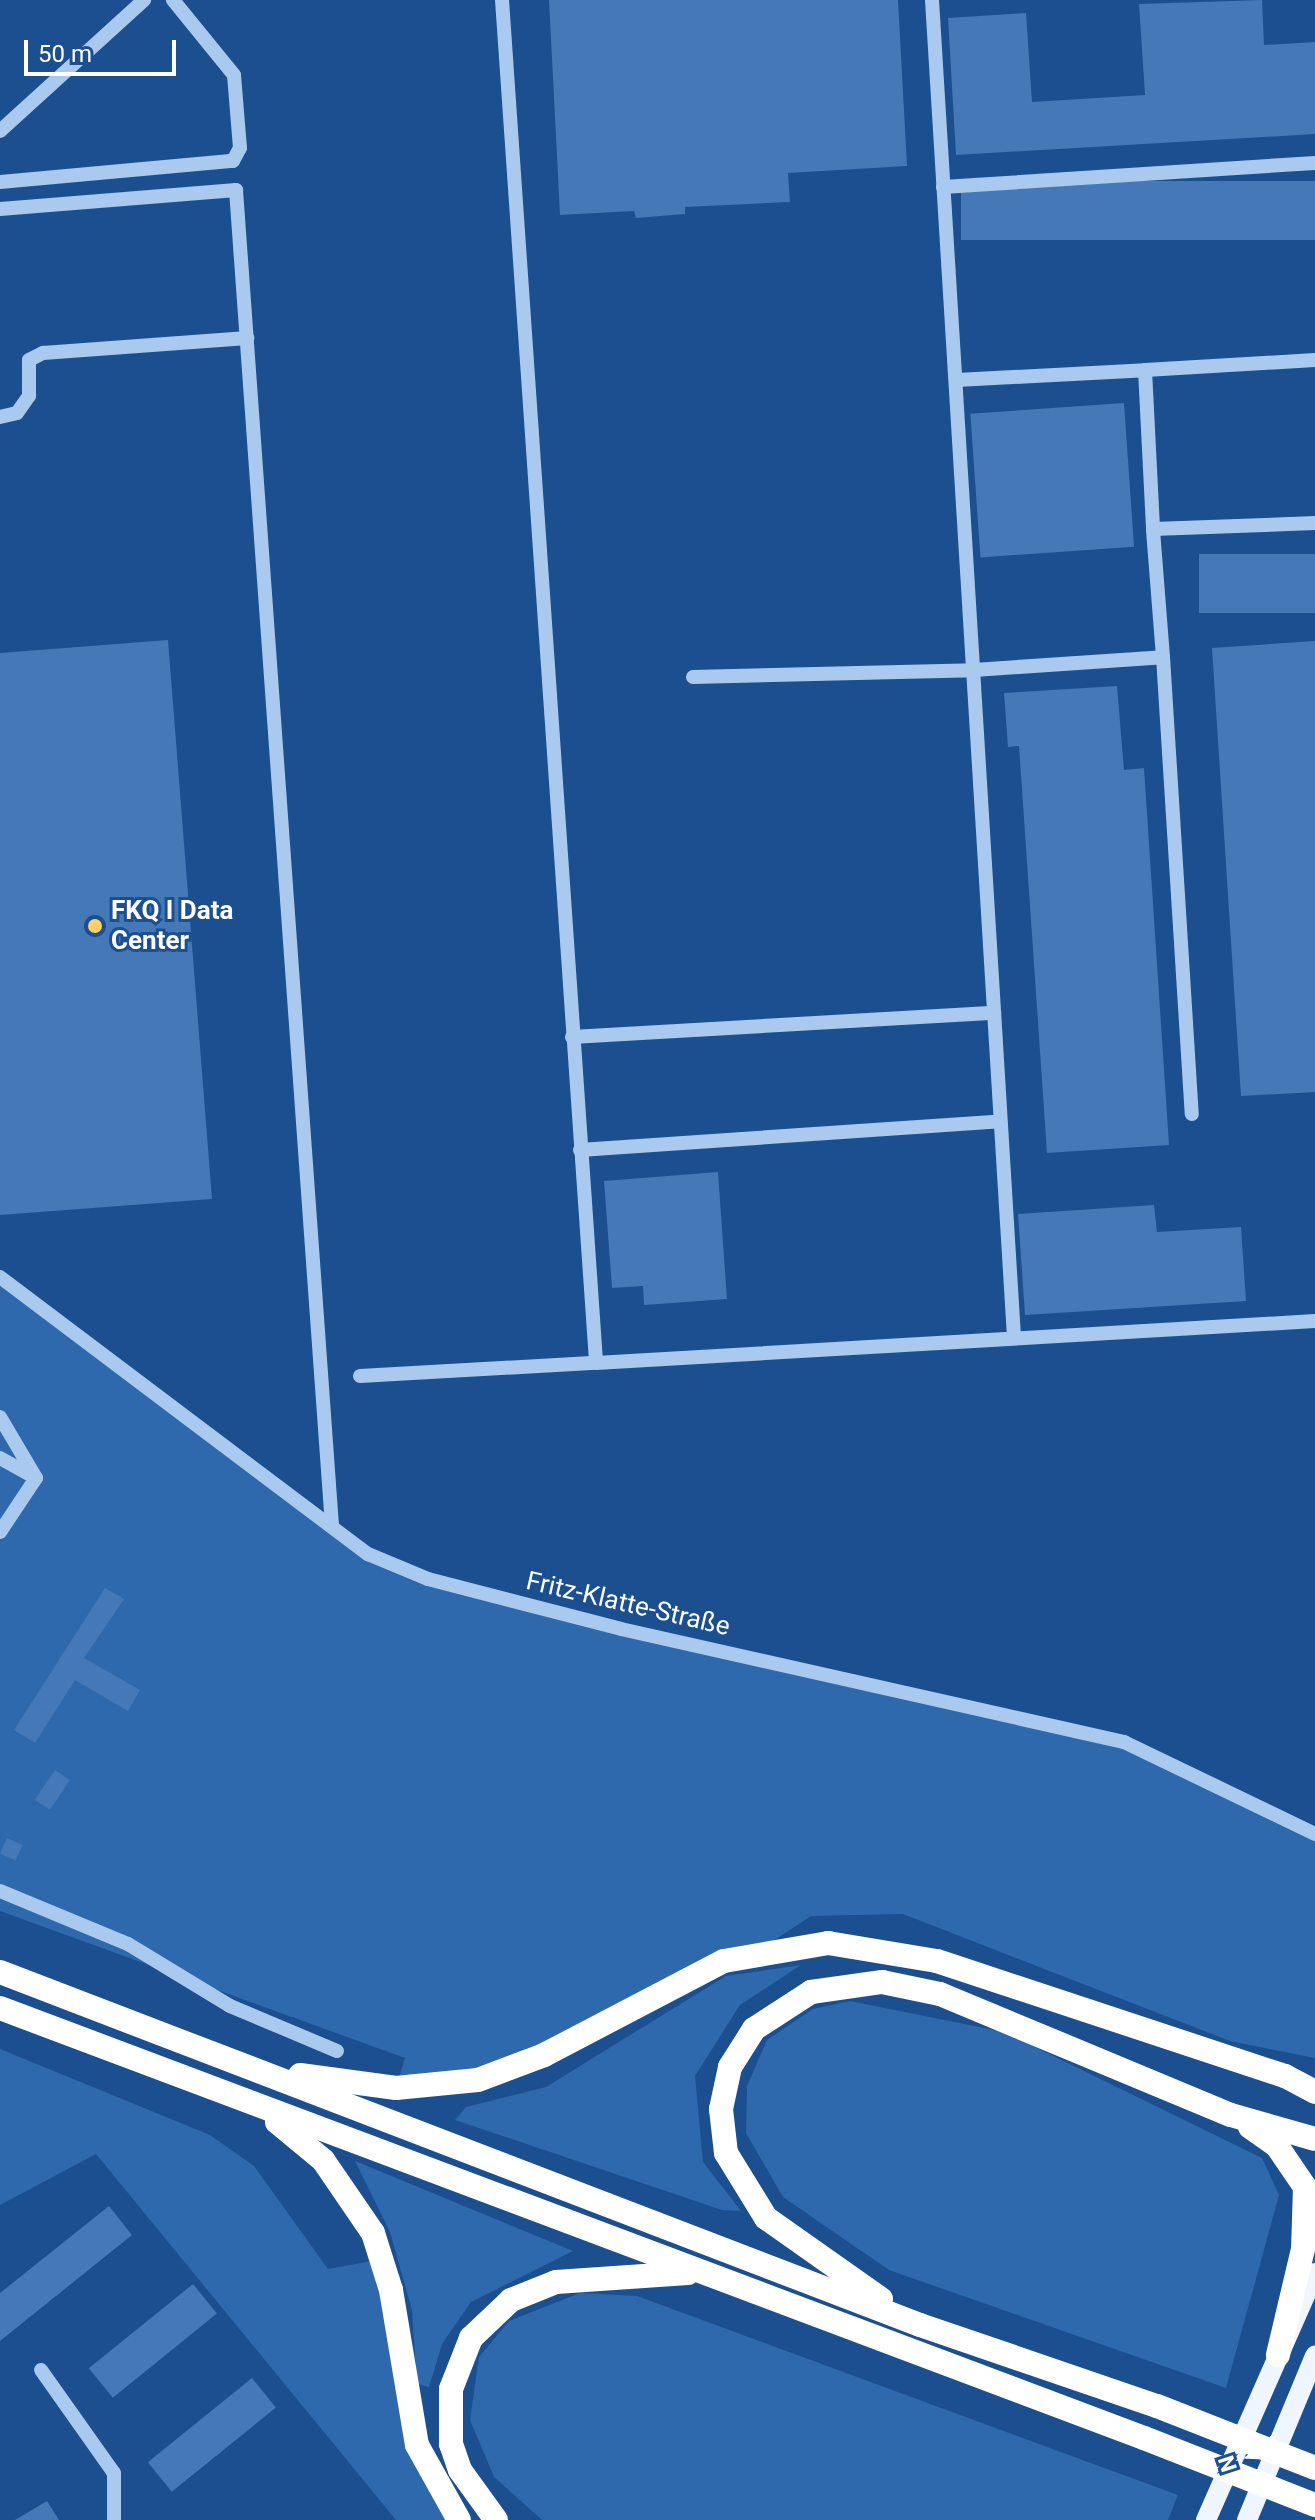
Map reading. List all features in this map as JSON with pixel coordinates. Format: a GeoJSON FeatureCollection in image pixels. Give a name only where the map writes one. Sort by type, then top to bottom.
{"type":"FeatureCollection","features":[{"type":"Feature","properties":{"kind":"highway"},"geometry":{"type":"LineString","coordinates":[[255,2068],[396,2088],[459,2084],[513,2069],[724,1961],[828,1943],[937,1961],[1285,2076],[1315,2092]]}},
{"type":"Feature","properties":{"kind":"highway"},"geometry":{"type":"LineString","coordinates":[[0,1972],[920,2325],[1157,2406],[1315,2468]]}},
{"type":"Feature","properties":{"kind":"highway"},"geometry":{"type":"LineString","coordinates":[[920,2325],[766,2218],[736,2177],[721,2120],[730,2067],[771,2014],[811,1992],[882,1982],[972,2005],[1231,2115],[1315,2139]]}},
{"type":"Feature","properties":{"kind":"highway"},"geometry":{"type":"LineString","coordinates":[[0,2008],[1315,2505]]}},
{"type":"Feature","properties":{"kind":"highway"},"geometry":{"type":"LineString","coordinates":[[1285,2076],[1315,2078]]}},
{"type":"Feature","properties":{"kind":"highway"},"geometry":{"type":"LineString","coordinates":[[249,2102],[302,2140],[342,2182],[363,2213],[391,2290],[417,2445],[459,2520]]}},
{"type":"Feature","properties":{"kind":"highway"},"geometry":{"type":"LineString","coordinates":[[1231,2115],[1277,2146],[1305,2187],[1303,2249],[1278,2355]]}},
{"type":"Feature","properties":{"kind":"highway"},"geometry":{"type":"LineString","coordinates":[[496,2520],[460,2470],[448,2416],[458,2362],[471,2338],[511,2300],[556,2282],[698,2272]]}},
{"type":"Feature","properties":{"kind":"main road"},"geometry":{"type":"LineString","coordinates":[[1206,2520],[1315,2273]]}},
{"type":"Feature","properties":{"kind":"main road"},"geometry":{"type":"LineString","coordinates":[[1247,2520],[1315,2356]]}},
{"type":"Feature","properties":{"kind":"street"},"geometry":{"type":"LineString","coordinates":[[0,131],[144,0]]}},
{"type":"Feature","properties":{"kind":"street"},"geometry":{"type":"LineString","coordinates":[[0,182],[233,161],[240,148],[234,75],[173,0]]}},
{"type":"Feature","properties":{"kind":"street"},"geometry":{"type":"LineString","coordinates":[[502,0],[596,1363]]}},
{"type":"Feature","properties":{"kind":"street"},"geometry":{"type":"LineString","coordinates":[[932,0],[1014,1337]]}},
{"type":"Feature","properties":{"kind":"street"},"geometry":{"type":"LineString","coordinates":[[943,187],[1315,163]]}},
{"type":"Feature","properties":{"kind":"street"},"geometry":{"type":"LineString","coordinates":[[0,209],[236,190],[332,1525]]}},
{"type":"Feature","properties":{"kind":"street"},"geometry":{"type":"LineString","coordinates":[[0,417],[17,413],[29,396],[29,360],[43,353],[247,338]]}},
{"type":"Feature","properties":{"kind":"street"},"geometry":{"type":"LineString","coordinates":[[957,380],[1315,360]]}},
{"type":"Feature","properties":{"kind":"street"},"geometry":{"type":"LineString","coordinates":[[1145,370],[1192,1114]]}},
{"type":"Feature","properties":{"kind":"street"},"geometry":{"type":"LineString","coordinates":[[1153,529],[1315,523]]}},
{"type":"Feature","properties":{"kind":"street"},"geometry":{"type":"LineString","coordinates":[[693,677],[974,670],[1163,657]]}},
{"type":"Feature","properties":{"kind":"street"},"geometry":{"type":"LineString","coordinates":[[572,1037],[994,1013]]}},
{"type":"Feature","properties":{"kind":"street"},"geometry":{"type":"LineString","coordinates":[[580,1150],[1000,1121]]}},
{"type":"Feature","properties":{"kind":"street","name":"Fritz-Klatte-Straße"},"geometry":{"type":"LineString","coordinates":[[0,1277],[368,1554],[428,1579],[1124,1742],[1246,1795],[1315,1834]]}},
{"type":"Feature","properties":{"kind":"street"},"geometry":{"type":"LineString","coordinates":[[360,1376],[1315,1321]]}},
{"type":"Feature","properties":{"kind":"street"},"geometry":{"type":"LineString","coordinates":[[0,1417],[36,1478]]}},
{"type":"Feature","properties":{"kind":"street"},"geometry":{"type":"LineString","coordinates":[[0,1458],[36,1478]]}},
{"type":"Feature","properties":{"kind":"street"},"geometry":{"type":"LineString","coordinates":[[0,1532],[36,1478]]}},
{"type":"Feature","properties":{"kind":"street"},"geometry":{"type":"LineString","coordinates":[[0,1891],[128,1944],[230,2006],[337,2051]]}},
{"type":"Feature","properties":{"kind":"street"},"geometry":{"type":"LineString","coordinates":[[41,2370],[114,2473],[114,2520]]}},
{"type":"Feature","properties":{"kind":"shaded area"},"geometry":{"type":"Polygon","coordinates":[[[0,1277],[368,1554],[428,1579],[1124,1742],[1315,1834],[1315,2058],[1230,2041],[903,1914],[811,1916],[758,1951],[544,2055],[396,2088],[405,2058],[0,1911],[0,1277]]]}},
{"type":"Feature","properties":{"kind":"shaded area"},"geometry":{"type":"Polygon","coordinates":[[[801,1965],[740,2005],[695,2076],[703,2162],[741,2211],[722,2210],[455,2120],[466,2107],[546,2087],[726,1976],[801,1965]]]}},
{"type":"Feature","properties":{"kind":"shaded area"},"geometry":{"type":"Polygon","coordinates":[[[850,2001],[1004,2032],[1262,2158],[1279,2195],[1226,2388],[889,2270],[783,2197],[746,2133],[747,2086],[767,2040],[813,2009],[850,2001]]]}},
{"type":"Feature","properties":{"kind":"shaded area"},"geometry":{"type":"Polygon","coordinates":[[[0,2049],[210,2135],[254,2166],[328,2269],[383,2259],[404,2390],[459,2520],[396,2520],[96,2154],[0,2205],[0,2049]]]}},
{"type":"Feature","properties":{"kind":"shaded area"},"geometry":{"type":"Polygon","coordinates":[[[355,2161],[573,2251],[471,2302],[442,2344],[429,2387],[417,2384],[412,2310],[390,2232],[355,2161]]]}},
{"type":"Feature","properties":{"kind":"shaded area"},"geometry":{"type":"Polygon","coordinates":[[[580,2293],[637,2296],[1178,2495],[1168,2520],[542,2520],[494,2477],[470,2420],[479,2357],[509,2321],[580,2293]]]}},
{"type":"Feature","properties":{"kind":"building"},"geometry":{"type":"Polygon","coordinates":[[[549,0],[898,0],[907,166],[788,173],[790,202],[685,207],[685,214],[636,218],[634,211],[560,215],[549,0]]]}},
{"type":"Feature","properties":{"kind":"building"},"geometry":{"type":"Polygon","coordinates":[[[1262,0],[1264,45],[1315,42],[1315,134],[956,155],[948,18],[1026,13],[1032,102],[1145,95],[1139,4],[1262,0]]]}},
{"type":"Feature","properties":{"kind":"building"},"geometry":{"type":"Polygon","coordinates":[[[961,181],[1315,181],[1315,240],[961,240],[961,181]]]}},
{"type":"Feature","properties":{"kind":"building"},"geometry":{"type":"Polygon","coordinates":[[[1124,403],[1134,547],[980,557],[970,414],[1124,403]]]}},
{"type":"Feature","properties":{"kind":"building"},"geometry":{"type":"Polygon","coordinates":[[[1199,554],[1315,554],[1315,613],[1199,613],[1199,554]]]}},
{"type":"Feature","properties":{"kind":"building","name":"FKQ I Data Center"},"geometry":{"type":"Polygon","coordinates":[[[168,640],[212,1199],[0,1215],[0,653],[168,640]]]}},
{"type":"Feature","properties":{"kind":"building"},"geometry":{"type":"Polygon","coordinates":[[[1315,641],[1315,1092],[1241,1096],[1212,648],[1315,641]]]}},
{"type":"Feature","properties":{"kind":"building"},"geometry":{"type":"Polygon","coordinates":[[[1117,686],[1124,770],[1144,768],[1169,1145],[1047,1153],[1019,746],[1008,747],[1004,693],[1117,686]]]}},
{"type":"Feature","properties":{"kind":"building"},"geometry":{"type":"Polygon","coordinates":[[[718,1172],[727,1299],[644,1305],[643,1286],[612,1288],[604,1181],[718,1172]]]}},
{"type":"Feature","properties":{"kind":"building"},"geometry":{"type":"Polygon","coordinates":[[[1154,1205],[1157,1232],[1241,1227],[1246,1301],[1025,1315],[1018,1214],[1154,1205]]]}},
{"type":"Feature","properties":{"kind":"building"},"geometry":{"type":"Polygon","coordinates":[[[105,1588],[124,1599],[84,1658],[140,1690],[128,1711],[75,1680],[35,1743],[14,1730],[105,1588]]]}},
{"type":"Feature","properties":{"kind":"building"},"geometry":{"type":"Polygon","coordinates":[[[55,1770],[70,1780],[50,1810],[35,1800],[55,1770]]]}},
{"type":"Feature","properties":{"kind":"building"},"geometry":{"type":"Polygon","coordinates":[[[7,1838],[23,1845],[16,1860],[0,1854],[7,1838]]]}},
{"type":"Feature","properties":{"kind":"building"},"geometry":{"type":"Polygon","coordinates":[[[109,2206],[132,2235],[0,2341],[0,2293],[109,2206]]]}},
{"type":"Feature","properties":{"kind":"building"},"geometry":{"type":"Polygon","coordinates":[[[193,2284],[217,2314],[113,2398],[89,2368],[193,2284]]]}},
{"type":"Feature","properties":{"kind":"building"},"geometry":{"type":"Polygon","coordinates":[[[252,2378],[276,2408],[172,2492],[148,2462],[252,2378]]]}},
{"type":"Feature","properties":{"kind":"building"},"geometry":{"type":"Polygon","coordinates":[[[47,2501],[59,2520],[15,2520],[47,2501]]]}},
{"type":"Feature","properties":{"kind":"place","name":"FKQ I Data Center"},"geometry":{"type":"Point","coordinates":[95,926]}}]}
